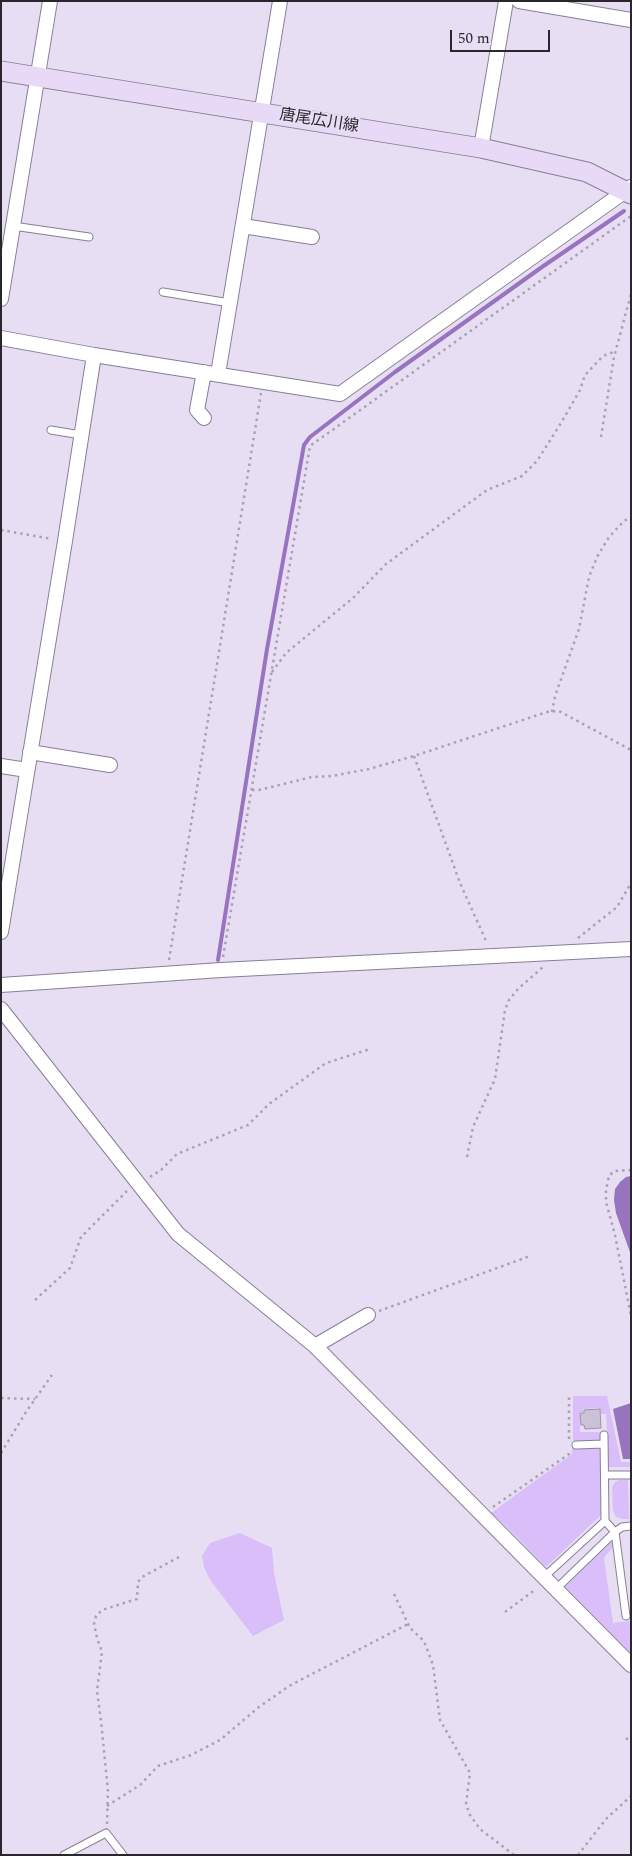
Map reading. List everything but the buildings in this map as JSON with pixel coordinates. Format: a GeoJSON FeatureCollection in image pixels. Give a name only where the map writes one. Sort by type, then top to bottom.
{"type":"FeatureCollection","features":[{"type":"Feature","properties":{"kind":"main road","name":"唐尾広川線"},"geometry":{"type":"LineString","coordinates":[[1,70],[481,148],[587,172],[629,191]]}},
{"type":"Feature","properties":{"kind":"street"},"geometry":{"type":"LineString","coordinates":[[1,299],[50,1]]}},
{"type":"Feature","properties":{"kind":"street"},"geometry":{"type":"LineString","coordinates":[[204,418],[197,410],[211,373],[230,303],[280,1]]}},
{"type":"Feature","properties":{"kind":"street"},"geometry":{"type":"LineString","coordinates":[[481,148],[506,1]]}},
{"type":"Feature","properties":{"kind":"street"},"geometry":{"type":"LineString","coordinates":[[519,1],[631,20]]}},
{"type":"Feature","properties":{"kind":"street"},"geometry":{"type":"LineString","coordinates":[[1,338],[94,355],[340,394],[629,191]]}},
{"type":"Feature","properties":{"kind":"street"},"geometry":{"type":"LineString","coordinates":[[243,226],[312,237]]}},
{"type":"Feature","properties":{"kind":"street"},"geometry":{"type":"LineString","coordinates":[[1,932],[94,355]]}},
{"type":"Feature","properties":{"kind":"street"},"geometry":{"type":"LineString","coordinates":[[30,752],[110,764]]}},
{"type":"Feature","properties":{"kind":"street"},"geometry":{"type":"LineString","coordinates":[[1,766],[26,770]]}},
{"type":"Feature","properties":{"kind":"street"},"geometry":{"type":"LineString","coordinates":[[1,985],[221,970],[631,949]]}},
{"type":"Feature","properties":{"kind":"street"},"geometry":{"type":"LineString","coordinates":[[1,1009],[178,1234],[315,1346],[631,1665]]}},
{"type":"Feature","properties":{"kind":"street"},"geometry":{"type":"LineString","coordinates":[[315,1346],[368,1315]]}},
{"type":"Feature","properties":{"kind":"lane"},"geometry":{"type":"LineString","coordinates":[[13,226],[89,238]]}},
{"type":"Feature","properties":{"kind":"lane"},"geometry":{"type":"LineString","coordinates":[[163,292],[230,303]]}},
{"type":"Feature","properties":{"kind":"lane"},"geometry":{"type":"LineString","coordinates":[[51,430],[81,435]]}},
{"type":"Feature","properties":{"kind":"lane"},"geometry":{"type":"LineString","coordinates":[[549,1583],[605,1521],[604,1435]]}},
{"type":"Feature","properties":{"kind":"lane"},"geometry":{"type":"LineString","coordinates":[[576,1445],[604,1444]]}},
{"type":"Feature","properties":{"kind":"lane"},"geometry":{"type":"LineString","coordinates":[[605,1475],[631,1475]]}},
{"type":"Feature","properties":{"kind":"lane"},"geometry":{"type":"LineString","coordinates":[[605,1521],[615,1532],[626,1616]]}},
{"type":"Feature","properties":{"kind":"lane"},"geometry":{"type":"LineString","coordinates":[[549,1583],[622,1527],[631,1526]]}},
{"type":"Feature","properties":{"kind":"lane"},"geometry":{"type":"LineString","coordinates":[[64,1855],[106,1833],[123,1855]]}},
{"type":"Feature","properties":{"kind":"path"},"geometry":{"type":"LineString","coordinates":[[221,970],[310,446],[631,216]]}},
{"type":"Feature","properties":{"kind":"path"},"geometry":{"type":"LineString","coordinates":[[601,437],[616,351],[631,294]]}},
{"type":"Feature","properties":{"kind":"path"},"geometry":{"type":"LineString","coordinates":[[271,673],[286,653],[354,598],[386,564],[487,490],[522,476],[537,461],[562,423],[580,390],[585,375],[603,356],[616,351]]}},
{"type":"Feature","properties":{"kind":"path"},"geometry":{"type":"LineString","coordinates":[[167,974],[263,381]]}},
{"type":"Feature","properties":{"kind":"path"},"geometry":{"type":"LineString","coordinates":[[552,712],[555,696],[579,629],[589,577],[597,557],[609,537],[624,521],[631,517]]}},
{"type":"Feature","properties":{"kind":"path"},"geometry":{"type":"LineString","coordinates":[[1,530],[65,541]]}},
{"type":"Feature","properties":{"kind":"path"},"geometry":{"type":"LineString","coordinates":[[252,790],[312,777],[348,774],[414,756],[558,711],[631,750]]}},
{"type":"Feature","properties":{"kind":"path"},"geometry":{"type":"LineString","coordinates":[[414,756],[460,883],[487,942],[491,956]]}},
{"type":"Feature","properties":{"kind":"path"},"geometry":{"type":"LineString","coordinates":[[566,952],[580,936],[617,907],[631,883]]}},
{"type":"Feature","properties":{"kind":"path"},"geometry":{"type":"LineString","coordinates":[[467,1157],[473,1127],[495,1079],[505,1010],[518,989],[545,966],[551,953]]}},
{"type":"Feature","properties":{"kind":"path"},"geometry":{"type":"LineString","coordinates":[[35,1300],[70,1268],[81,1237],[139,1182],[161,1170],[177,1154],[248,1125],[269,1104],[326,1063],[370,1049]]}},
{"type":"Feature","properties":{"kind":"path"},"geometry":{"type":"LineString","coordinates":[[631,1170],[614,1171],[609,1176],[606,1202],[615,1235],[631,1316]]}},
{"type":"Feature","properties":{"kind":"path"},"geometry":{"type":"LineString","coordinates":[[368,1315],[530,1256]]}},
{"type":"Feature","properties":{"kind":"path"},"geometry":{"type":"LineString","coordinates":[[1,1453],[52,1375]]}},
{"type":"Feature","properties":{"kind":"path"},"geometry":{"type":"LineString","coordinates":[[482,1515],[569,1454],[569,1396]]}},
{"type":"Feature","properties":{"kind":"path"},"geometry":{"type":"LineString","coordinates":[[1,1398],[35,1399]]}},
{"type":"Feature","properties":{"kind":"path"},"geometry":{"type":"LineString","coordinates":[[106,1833],[106,1774],[97,1691],[102,1652],[94,1624],[96,1616],[102,1610],[137,1599],[138,1582],[142,1577],[181,1556]]}},
{"type":"Feature","properties":{"kind":"path"},"geometry":{"type":"LineString","coordinates":[[505,1612],[549,1583]]}},
{"type":"Feature","properties":{"kind":"path"},"geometry":{"type":"LineString","coordinates":[[394,1594],[408,1624],[424,1641],[433,1665],[440,1720],[470,1773],[466,1804],[470,1815],[480,1829],[514,1855]]}},
{"type":"Feature","properties":{"kind":"path"},"geometry":{"type":"LineString","coordinates":[[107,1806],[140,1785],[158,1766],[191,1755],[220,1740],[259,1707],[289,1686],[408,1624]]}},
{"type":"Feature","properties":{"kind":"path"},"geometry":{"type":"LineString","coordinates":[[626,1738],[631,1742]]}},
{"type":"Feature","properties":{"kind":"path"},"geometry":{"type":"LineString","coordinates":[[578,1855],[606,1819],[631,1796]]}},
{"type":"Feature","properties":{"kind":"shaded area"},"geometry":{"type":"Polygon","coordinates":[[[631,1176],[631,1255],[616,1213],[614,1200],[615,1189],[626,1177],[631,1176]]]}},
{"type":"Feature","properties":{"kind":"shaded area"},"geometry":{"type":"Polygon","coordinates":[[[573,1396],[607,1396],[621,1462],[631,1462],[631,1467],[609,1467],[606,1414],[601,1414],[600,1408],[583,1409],[583,1412],[580,1412],[580,1432],[600,1432],[600,1442],[573,1442],[573,1396]]]}},
{"type":"Feature","properties":{"kind":"shaded area"},"geometry":{"type":"Polygon","coordinates":[[[631,1403],[631,1459],[623,1459],[613,1409],[631,1403]]]}},
{"type":"Feature","properties":{"kind":"shaded area"},"geometry":{"type":"Polygon","coordinates":[[[600,1447],[601,1515],[546,1567],[491,1513],[572,1454],[572,1448],[600,1447]]]}},
{"type":"Feature","properties":{"kind":"shaded area"},"geometry":{"type":"Polygon","coordinates":[[[619,1480],[628,1480],[629,1519],[616,1517],[613,1510],[612,1487],[619,1480]]]}},
{"type":"Feature","properties":{"kind":"shaded area"},"geometry":{"type":"Polygon","coordinates":[[[240,1533],[272,1548],[274,1573],[284,1620],[253,1636],[210,1580],[204,1567],[202,1556],[210,1543],[240,1533]]]}},
{"type":"Feature","properties":{"kind":"shaded area"},"geometry":{"type":"Polygon","coordinates":[[[612,1543],[613,1547],[604,1558],[613,1623],[631,1621],[631,1655],[565,1587],[612,1543]]]}},
{"type":"Feature","properties":{"kind":"waterway"},"geometry":{"type":"LineString","coordinates":[[218,960],[267,649],[304,445],[310,437],[395,372],[624,211]]}}]}
